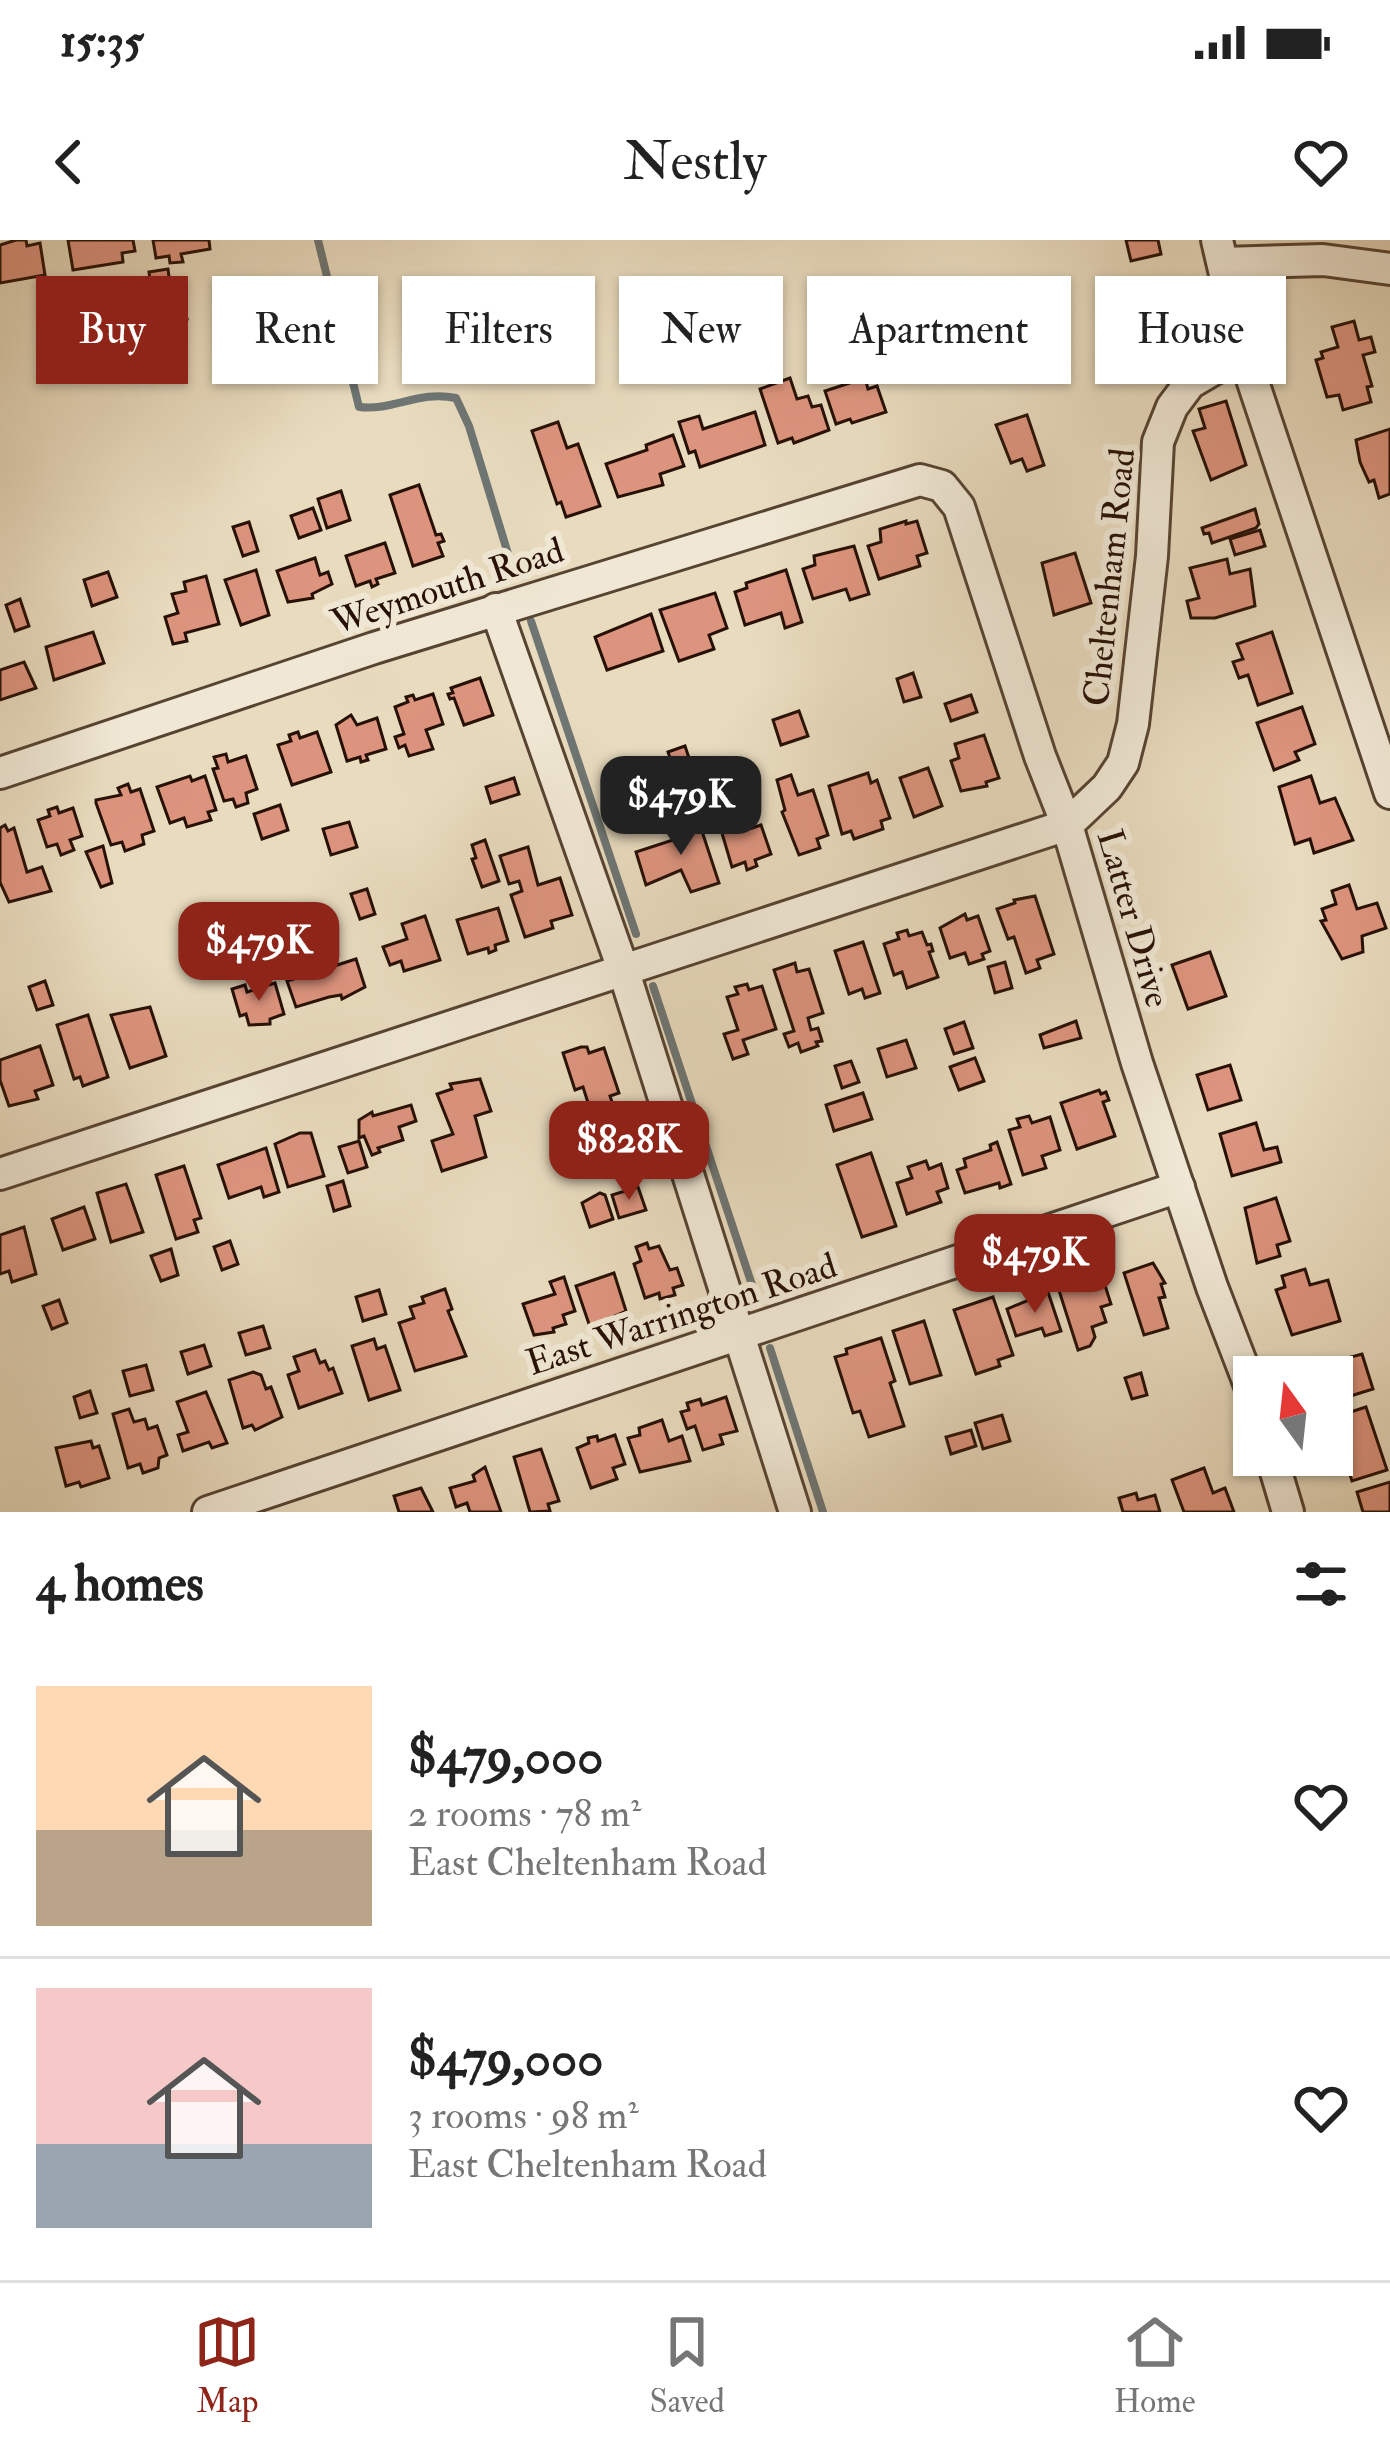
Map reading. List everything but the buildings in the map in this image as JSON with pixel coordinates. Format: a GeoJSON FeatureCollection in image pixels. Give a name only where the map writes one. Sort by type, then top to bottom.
{"type":"FeatureCollection","features":[{"type":"Feature","properties":{"kind":"street"},"geometry":{"type":"LineString","coordinates":[[1220,251],[1390,268]]}},
{"type":"Feature","properties":{"kind":"street","name":"Cheltenham Road"},"geometry":{"type":"LineString","coordinates":[[1067,825],[1107,787],[1123,763],[1133,724],[1152,556],[1158,442],[1172,407],[1189,384]]}},
{"type":"Feature","properties":{"kind":"street"},"geometry":{"type":"LineString","coordinates":[[1255,384],[1390,793]]}},
{"type":"Feature","properties":{"kind":"street","name":"Latter Drive"},"geometry":{"type":"LineString","coordinates":[[920,480],[942,486],[959,507],[1040,757],[1067,825],[1137,1063],[1240,1356]]}},
{"type":"Feature","properties":{"kind":"street","name":"Weymouth Road"},"geometry":{"type":"LineString","coordinates":[[0,773],[496,609],[920,480]]}},
{"type":"Feature","properties":{"kind":"street"},"geometry":{"type":"LineString","coordinates":[[496,609],[624,973],[795,1512]]}},
{"type":"Feature","properties":{"kind":"street"},"geometry":{"type":"LineString","coordinates":[[0,1174],[1067,825]]}},
{"type":"Feature","properties":{"kind":"street","name":"East Warrington Road"},"geometry":{"type":"LineString","coordinates":[[208,1512],[1179,1187]]}},
{"type":"Feature","properties":{"kind":"street"},"geometry":{"type":"LineString","coordinates":[[1277,1476],[1288,1512]]}},
{"type":"Feature","properties":{"kind":"waterway"},"geometry":{"type":"LineString","coordinates":[[318,240],[359,407],[456,398],[509,557]]}},
{"type":"Feature","properties":{"kind":"waterway"},"geometry":{"type":"LineString","coordinates":[[531,621],[636,934]]}},
{"type":"Feature","properties":{"kind":"waterway"},"geometry":{"type":"LineString","coordinates":[[653,986],[755,1294]]}},
{"type":"Feature","properties":{"kind":"waterway"},"geometry":{"type":"LineString","coordinates":[[770,1348],[823,1512]]}}]}
